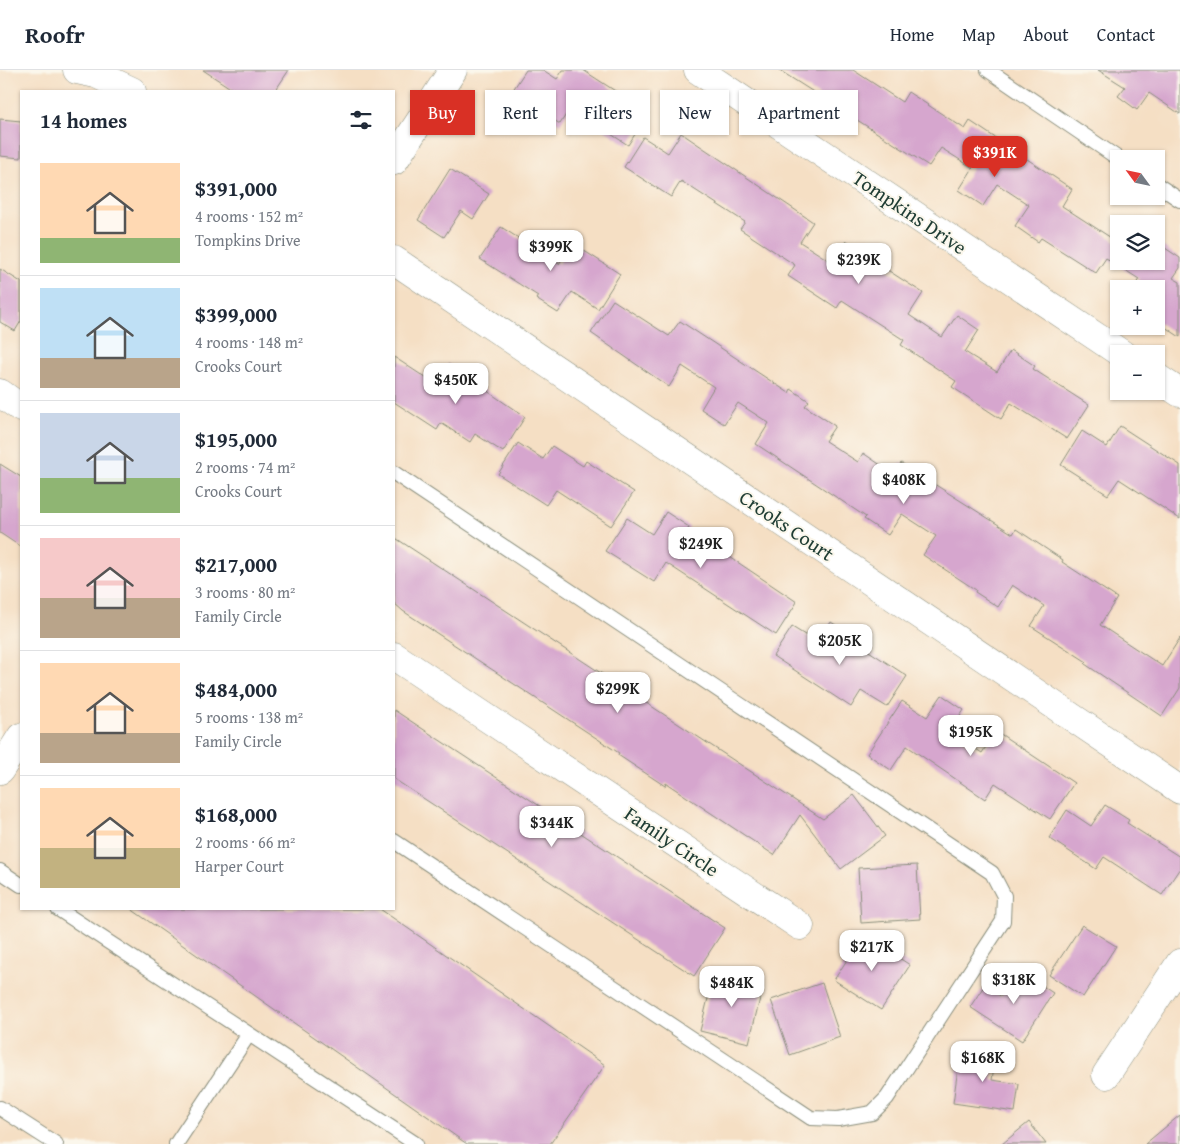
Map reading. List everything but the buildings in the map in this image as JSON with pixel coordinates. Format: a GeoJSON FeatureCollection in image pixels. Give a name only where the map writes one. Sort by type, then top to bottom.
{"type":"FeatureCollection","features":[{"type":"Feature","properties":{"kind":"street"},"geometry":{"type":"LineString","coordinates":[[77,70],[96,74],[130,90]]}},
{"type":"Feature","properties":{"kind":"street"},"geometry":{"type":"LineString","coordinates":[[395,159],[453,70]]}},
{"type":"Feature","properties":{"kind":"street","name":"Tompkins Drive"},"geometry":{"type":"LineString","coordinates":[[698,70],[1110,346]]}},
{"type":"Feature","properties":{"kind":"street","name":"Crooks Court"},"geometry":{"type":"LineString","coordinates":[[395,261],[1180,790]]}},
{"type":"Feature","properties":{"kind":"street"},"geometry":{"type":"LineString","coordinates":[[1165,383],[1180,393]]}},
{"type":"Feature","properties":{"kind":"street"},"geometry":{"type":"LineString","coordinates":[[0,393],[20,407]]}},
{"type":"Feature","properties":{"kind":"street","name":"Family Circle"},"geometry":{"type":"LineString","coordinates":[[395,657],[800,926]]}},
{"type":"Feature","properties":{"kind":"street"},"geometry":{"type":"LineString","coordinates":[[0,770],[20,739]]}},
{"type":"Feature","properties":{"kind":"street"},"geometry":{"type":"LineString","coordinates":[[1106,1075],[1180,963]]}},
{"type":"Feature","properties":{"kind":"lane"},"geometry":{"type":"LineString","coordinates":[[988,70],[1110,153]]}},
{"type":"Feature","properties":{"kind":"lane"},"geometry":{"type":"LineString","coordinates":[[1165,190],[1180,200]]}},
{"type":"Feature","properties":{"kind":"lane"},"geometry":{"type":"LineString","coordinates":[[395,474],[992,873],[1004,896],[1003,921],[887,1098],[872,1113],[838,1119],[811,1118],[395,842]]}},
{"type":"Feature","properties":{"kind":"lane"},"geometry":{"type":"LineString","coordinates":[[0,871],[20,882]]}},
{"type":"Feature","properties":{"kind":"lane"},"geometry":{"type":"LineString","coordinates":[[60,910],[416,1144]]}},
{"type":"Feature","properties":{"kind":"lane"},"geometry":{"type":"LineString","coordinates":[[176,1144],[249,1034]]}},
{"type":"Feature","properties":{"kind":"lane"},"geometry":{"type":"LineString","coordinates":[[0,1108],[56,1144]]}}]}
